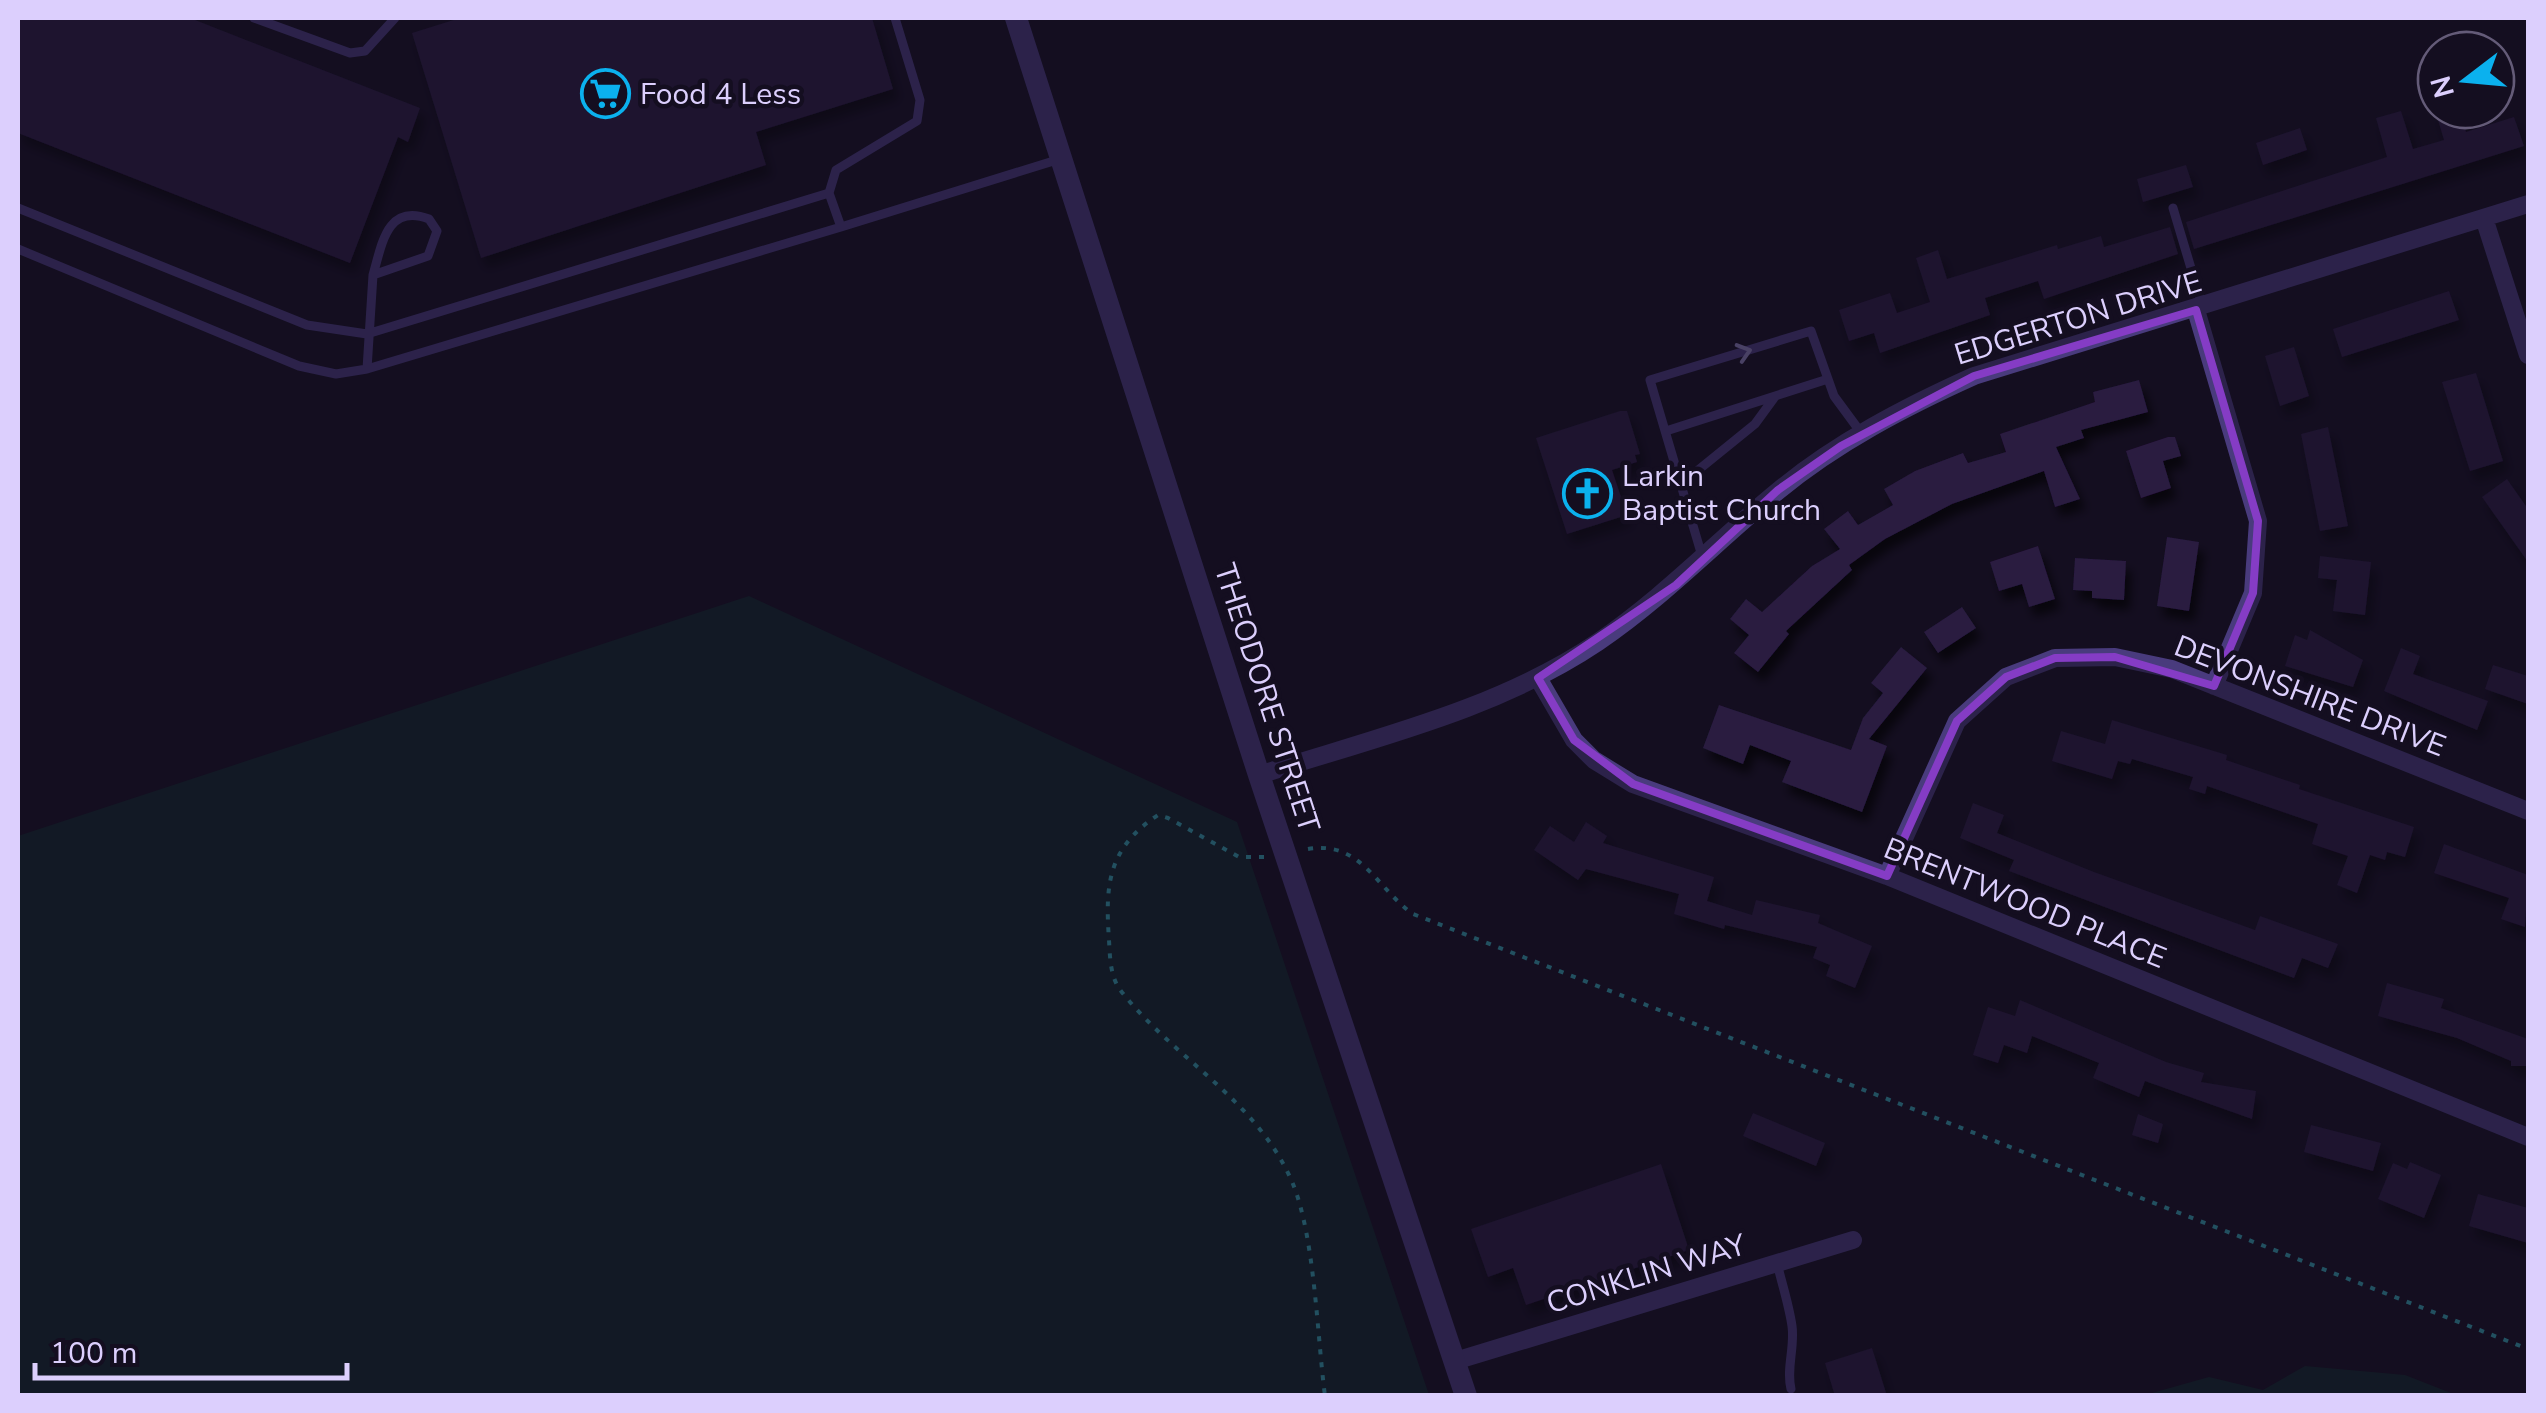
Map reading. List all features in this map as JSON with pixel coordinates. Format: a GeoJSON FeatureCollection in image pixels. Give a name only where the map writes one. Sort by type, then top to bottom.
{"type":"FeatureCollection","features":[{"type":"Feature","properties":{"kind":"street","name":"THEODORE STREET"},"geometry":{"type":"LineString","coordinates":[[1016,18],[1285,853],[1466,1396]]}},
{"type":"Feature","properties":{"kind":"street","name":"EDGERTON DRIVE"},"geometry":{"type":"LineString","coordinates":[[1260,775],[1469,707],[1538,678],[1597,642],[1704,559],[1778,490],[1862,434],[1974,376],[2528,204]]}},
{"type":"Feature","properties":{"kind":"street"},"geometry":{"type":"LineString","coordinates":[[2484,218],[2528,355]]}},
{"type":"Feature","properties":{"kind":"street"},"geometry":{"type":"LineString","coordinates":[[2200,308],[2258,521],[2254,593],[2214,686]]}},
{"type":"Feature","properties":{"kind":"street","name":"DEVONSHIRE DRIVE"},"geometry":{"type":"LineString","coordinates":[[1887,876],[1956,721],[2006,677],[2055,658],[2115,657],[2172,669],[2528,811]]}},
{"type":"Feature","properties":{"kind":"street","name":"BRENTWOOD PLACE"},"geometry":{"type":"LineString","coordinates":[[1538,678],[1574,740],[1594,760],[1632,784],[1887,876],[2528,1136]]}},
{"type":"Feature","properties":{"kind":"street","name":"CONKLIN WAY"},"geometry":{"type":"LineString","coordinates":[[1455,1361],[1853,1240]]}},
{"type":"Feature","properties":{"kind":"lane"},"geometry":{"type":"LineString","coordinates":[[254,18],[350,54],[365,51],[394,18]]}},
{"type":"Feature","properties":{"kind":"lane"},"geometry":{"type":"LineString","coordinates":[[841,227],[829,194],[836,170],[917,122],[920,100],[895,18]]}},
{"type":"Feature","properties":{"kind":"lane"},"geometry":{"type":"LineString","coordinates":[[18,249],[299,366],[336,374],[367,370],[1063,158]]}},
{"type":"Feature","properties":{"kind":"lane"},"geometry":{"type":"LineString","coordinates":[[18,208],[308,325],[368,334],[829,194]]}},
{"type":"Feature","properties":{"kind":"lane"},"geometry":{"type":"LineString","coordinates":[[2173,208],[2200,308]]}},
{"type":"Feature","properties":{"kind":"lane"},"geometry":{"type":"LineString","coordinates":[[367,370],[372,274],[394,220],[404,214],[428,219],[437,231],[428,256],[372,274]]}},
{"type":"Feature","properties":{"kind":"lane"},"geometry":{"type":"LineString","coordinates":[[1704,559],[1650,380],[1811,331],[1834,396],[1862,434]]}},
{"type":"Feature","properties":{"kind":"lane"},"geometry":{"type":"LineString","coordinates":[[1666,431],[1828,379]]}},
{"type":"Feature","properties":{"kind":"lane"},"geometry":{"type":"LineString","coordinates":[[1681,484],[1755,424],[1775,396]]}},
{"type":"Feature","properties":{"kind":"lane"},"geometry":{"type":"LineString","coordinates":[[1777,1263],[1792,1326],[1793,1355],[1788,1374],[1791,1389]]}},
{"type":"Feature","properties":{"kind":"path"},"geometry":{"type":"LineString","coordinates":[[1325,1396],[1302,1215],[1294,1185],[1262,1131],[1122,992],[1110,964],[1106,892],[1111,867],[1125,842],[1158,815],[1238,857],[1256,859],[1315,847],[1346,852],[1414,914],[2528,1349]]}},
{"type":"Feature","properties":{"kind":"highlighted area"},"geometry":{"type":"Polygon","coordinates":[[[2196,310],[2258,521],[2253,593],[2214,686],[2115,657],[2055,658],[2006,677],[1957,721],[1887,876],[1633,784],[1574,740],[1538,678],[1676,585],[1778,490],[1841,446],[1974,376],[2196,310]]]}},
{"type":"Feature","properties":{"kind":"green space"},"geometry":{"type":"Polygon","coordinates":[[[749,596],[1237,822],[1429,1395],[18,1395],[18,836],[749,596]]]}},
{"type":"Feature","properties":{"kind":"green space"},"geometry":{"type":"Polygon","coordinates":[[[2305,1366],[2405,1375],[2456,1395],[2145,1395],[2209,1377],[2263,1390],[2305,1366]]]}},
{"type":"Feature","properties":{"kind":"building"},"geometry":{"type":"Polygon","coordinates":[[[18,18],[190,18],[420,108],[408,142],[398,137],[350,263],[18,133],[18,18]]]}},
{"type":"Feature","properties":{"kind":"building"},"geometry":{"type":"Polygon","coordinates":[[[460,18],[872,18],[893,89],[756,132],[766,165],[481,258],[412,33],[460,18]]]}},
{"type":"Feature","properties":{"kind":"building"},"geometry":{"type":"Polygon","coordinates":[[[2401,111],[2413,149],[2444,140],[2441,130],[2516,130],[2516,123],[2524,146],[2194,249],[2186,222],[2387,157],[2376,118],[2401,111]]]}},
{"type":"Feature","properties":{"kind":"building"},"geometry":{"type":"Polygon","coordinates":[[[2300,128],[2307,150],[2263,165],[2256,143],[2300,128]]]}},
{"type":"Feature","properties":{"kind":"building"},"geometry":{"type":"Polygon","coordinates":[[[2186,165],[2193,187],[2143,202],[2137,179],[2186,165]]]}},
{"type":"Feature","properties":{"kind":"building"},"geometry":{"type":"Polygon","coordinates":[[[2170,227],[2178,254],[2044,299],[2038,281],[1985,298],[1990,315],[1880,353],[1874,333],[1849,341],[1839,310],[1890,293],[1897,313],[1930,302],[1916,258],[1938,250],[1947,279],[2057,245],[2058,249],[2101,236],[2104,247],[2170,227]]]}},
{"type":"Feature","properties":{"kind":"building"},"geometry":{"type":"Polygon","coordinates":[[[2449,291],[2459,320],[2342,357],[2333,329],[2449,291]]]}},
{"type":"Feature","properties":{"kind":"building"},"geometry":{"type":"Polygon","coordinates":[[[2294,347],[2309,396],[2280,406],[2265,356],[2294,347]]]}},
{"type":"Feature","properties":{"kind":"building"},"geometry":{"type":"Polygon","coordinates":[[[2476,373],[2503,461],[2470,471],[2442,382],[2476,373]]]}},
{"type":"Feature","properties":{"kind":"building"},"geometry":{"type":"Polygon","coordinates":[[[2139,380],[2148,412],[2081,430],[2084,438],[2056,447],[2080,499],[2055,507],[2044,471],[1952,504],[1885,539],[1849,565],[1852,570],[1786,631],[1789,634],[1758,672],[1734,653],[1749,635],[1730,619],[1746,599],[1762,612],[1812,566],[1840,549],[1824,529],[1848,511],[1858,525],[1893,505],[1884,489],[1915,471],[1963,453],[1968,463],[2006,452],[2000,434],[2095,402],[2093,392],[2139,380]]]}},
{"type":"Feature","properties":{"kind":"building","name":"Larkin Baptist Church"},"geometry":{"type":"Polygon","coordinates":[[[1627,411],[1640,454],[1635,455],[1637,462],[1612,470],[1627,515],[1567,534],[1536,438],[1627,411]]]}},
{"type":"Feature","properties":{"kind":"building"},"geometry":{"type":"Polygon","coordinates":[[[2328,427],[2348,526],[2320,531],[2301,434],[2328,427]]]}},
{"type":"Feature","properties":{"kind":"building"},"geometry":{"type":"Polygon","coordinates":[[[2175,437],[2181,456],[2163,461],[2171,488],[2141,498],[2126,451],[2175,437]]]}},
{"type":"Feature","properties":{"kind":"building"},"geometry":{"type":"Polygon","coordinates":[[[2507,479],[2528,509],[2528,562],[2482,497],[2507,479]]]}},
{"type":"Feature","properties":{"kind":"building"},"geometry":{"type":"Polygon","coordinates":[[[2167,537],[2199,542],[2189,611],[2157,606],[2167,537]]]}},
{"type":"Feature","properties":{"kind":"building"},"geometry":{"type":"Polygon","coordinates":[[[2038,546],[2055,599],[2029,607],[2022,584],[1999,591],[1990,562],[2038,546]]]}},
{"type":"Feature","properties":{"kind":"building"},"geometry":{"type":"Polygon","coordinates":[[[2320,556],[2371,562],[2365,615],[2333,611],[2337,580],[2318,578],[2320,556]]]}},
{"type":"Feature","properties":{"kind":"building"},"geometry":{"type":"Polygon","coordinates":[[[2075,558],[2126,561],[2124,600],[2092,598],[2092,591],[2073,590],[2075,558]]]}},
{"type":"Feature","properties":{"kind":"building"},"geometry":{"type":"Polygon","coordinates":[[[1962,607],[1976,628],[1938,653],[1924,632],[1962,607]]]}},
{"type":"Feature","properties":{"kind":"building"},"geometry":{"type":"Polygon","coordinates":[[[2310,630],[2363,660],[2353,687],[2285,666],[2295,635],[2307,640],[2310,630]]]}},
{"type":"Feature","properties":{"kind":"building"},"geometry":{"type":"Polygon","coordinates":[[[1901,647],[1927,668],[1869,739],[1887,746],[1862,812],[1782,782],[1791,761],[1750,745],[1743,764],[1703,748],[1719,705],[1851,750],[1863,718],[1883,693],[1871,683],[1901,647]]]}},
{"type":"Feature","properties":{"kind":"building"},"geometry":{"type":"Polygon","coordinates":[[[2401,648],[2420,656],[2413,674],[2488,701],[2477,730],[2384,691],[2401,648]]]}},
{"type":"Feature","properties":{"kind":"building"},"geometry":{"type":"Polygon","coordinates":[[[2493,665],[2528,676],[2528,704],[2485,689],[2493,665]]]}},
{"type":"Feature","properties":{"kind":"building"},"geometry":{"type":"Polygon","coordinates":[[[2112,720],[2227,755],[2226,760],[2300,785],[2299,789],[2414,827],[2405,857],[2387,852],[2385,860],[2370,855],[2357,893],[2337,885],[2348,856],[2312,844],[2318,824],[2207,786],[2205,794],[2189,789],[2193,777],[2132,759],[2130,764],[2118,761],[2112,779],[2052,761],[2061,731],[2105,744],[2112,720]]]}},
{"type":"Feature","properties":{"kind":"building"},"geometry":{"type":"Polygon","coordinates":[[[1973,803],[2004,815],[1997,833],[2094,872],[2255,930],[2260,916],[2338,944],[2328,968],[2302,958],[2294,978],[2009,871],[2014,860],[1960,838],[1973,803]]]}},
{"type":"Feature","properties":{"kind":"building"},"geometry":{"type":"Polygon","coordinates":[[[1586,822],[1607,836],[1603,843],[1714,877],[1707,901],[1752,915],[1756,900],[1820,915],[1818,923],[1872,946],[1855,988],[1826,976],[1830,965],[1813,958],[1817,947],[1725,925],[1724,929],[1674,914],[1679,894],[1586,869],[1578,880],[1534,850],[1550,826],[1574,842],[1586,822]]]}},
{"type":"Feature","properties":{"kind":"building"},"geometry":{"type":"Polygon","coordinates":[[[2444,844],[2528,875],[2525,927],[2501,919],[2509,898],[2434,873],[2444,844]]]}},
{"type":"Feature","properties":{"kind":"building"},"geometry":{"type":"Polygon","coordinates":[[[2387,983],[2444,999],[2441,1008],[2528,1039],[2528,1066],[2511,1066],[2511,1061],[2457,1038],[2378,1016],[2387,983]]]}},
{"type":"Feature","properties":{"kind":"building"},"geometry":{"type":"Polygon","coordinates":[[[2020,1000],[2166,1062],[2204,1073],[2201,1082],[2256,1091],[2252,1119],[2145,1081],[2139,1097],[2093,1078],[2099,1063],[2032,1036],[2027,1053],[2004,1045],[1998,1063],[1973,1055],[1988,1007],[2015,1016],[2020,1000]]]}},
{"type":"Feature","properties":{"kind":"building"},"geometry":{"type":"Polygon","coordinates":[[[1753,1113],[1825,1143],[1816,1166],[1743,1136],[1753,1113]]]}},
{"type":"Feature","properties":{"kind":"building"},"geometry":{"type":"Polygon","coordinates":[[[2138,1114],[2163,1124],[2158,1143],[2132,1135],[2138,1114]]]}},
{"type":"Feature","properties":{"kind":"building"},"geometry":{"type":"Polygon","coordinates":[[[2311,1125],[2381,1143],[2373,1171],[2304,1152],[2311,1125]]]}},
{"type":"Feature","properties":{"kind":"building"},"geometry":{"type":"Polygon","coordinates":[[[2410,1162],[2441,1175],[2424,1218],[2378,1199],[2393,1163],[2407,1169],[2410,1162]]]}},
{"type":"Feature","properties":{"kind":"building"},"geometry":{"type":"Polygon","coordinates":[[[1661,1164],[1689,1250],[1526,1305],[1513,1268],[1488,1277],[1471,1229],[1661,1164]]]}},
{"type":"Feature","properties":{"kind":"building"},"geometry":{"type":"Polygon","coordinates":[[[2478,1194],[2528,1208],[2528,1243],[2469,1226],[2478,1194]]]}},
{"type":"Feature","properties":{"kind":"building"},"geometry":{"type":"Polygon","coordinates":[[[1872,1348],[1887,1396],[1835,1396],[1825,1363],[1872,1348]]]}},
{"type":"Feature","properties":{"kind":"place","name":"Food 4 Less"},"geometry":{"type":"Point","coordinates":[605,94]}},
{"type":"Feature","properties":{"kind":"place","name":"Larkin Baptist Church"},"geometry":{"type":"Point","coordinates":[1587,493]}}]}
